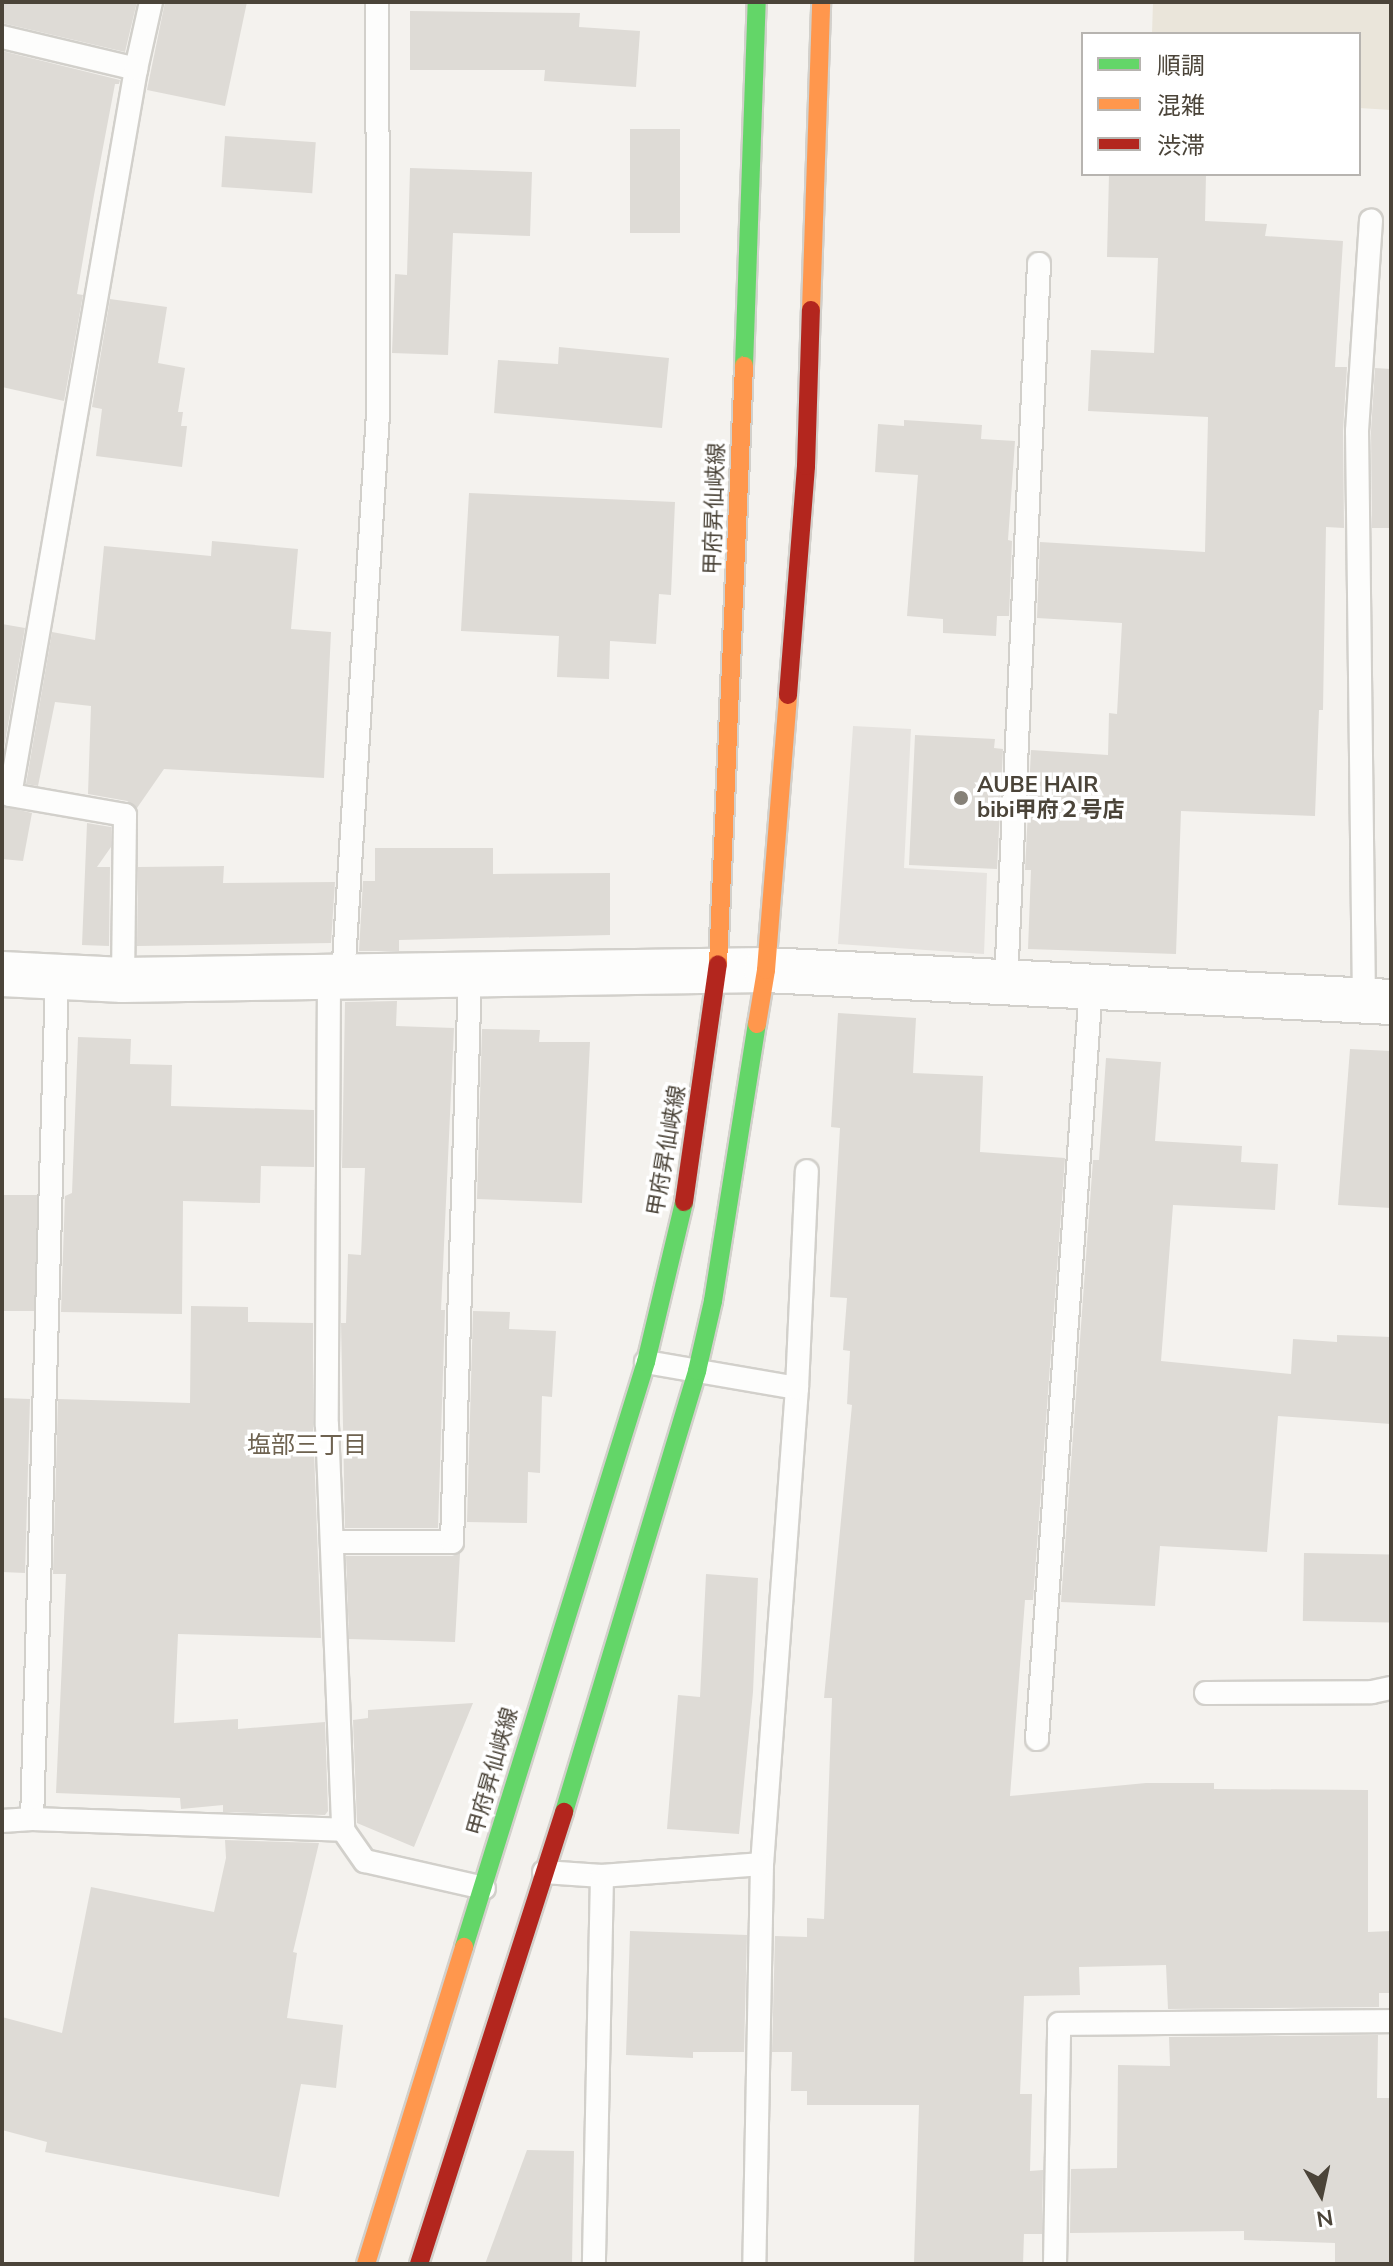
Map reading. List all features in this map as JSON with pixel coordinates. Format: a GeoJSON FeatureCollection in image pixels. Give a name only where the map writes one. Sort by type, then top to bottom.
{"type":"FeatureCollection","features":[{"type":"Feature","properties":{"kind":"main road","name":"甲府昇仙峡線"},"geometry":{"type":"LineString","coordinates":[[366,2264],[484,1888],[532,1721],[646,1362],[690,1179],[718,971],[733,661],[757,2]]}},
{"type":"Feature","properties":{"kind":"main road"},"geometry":{"type":"LineString","coordinates":[[419,2264],[602,1693],[697,1371],[713,1301],[766,970],[806,466],[821,2]]}},
{"type":"Feature","properties":{"kind":"street"},"geometry":{"type":"LineString","coordinates":[[2,974],[123,980],[766,970],[1378,1002]]}},
{"type":"Feature","properties":{"kind":"lane"},"geometry":{"type":"LineString","coordinates":[[123,980],[125,815],[10,795],[136,69],[151,2]]}},
{"type":"Feature","properties":{"kind":"lane"},"geometry":{"type":"LineString","coordinates":[[377,2],[378,414],[336,978],[327,1425],[343,1830],[365,1861],[484,1888]]}},
{"type":"Feature","properties":{"kind":"lane"},"geometry":{"type":"LineString","coordinates":[[2,37],[136,69]]}},
{"type":"Feature","properties":{"kind":"lane"},"geometry":{"type":"LineString","coordinates":[[1371,220],[1357,431],[1378,1002]]}},
{"type":"Feature","properties":{"kind":"lane"},"geometry":{"type":"LineString","coordinates":[[1006,982],[1039,264]]}},
{"type":"Feature","properties":{"kind":"lane"},"geometry":{"type":"LineString","coordinates":[[332,1542],[452,1542],[470,976]]}},
{"type":"Feature","properties":{"kind":"lane"},"geometry":{"type":"LineString","coordinates":[[32,1819],[57,978]]}},
{"type":"Feature","properties":{"kind":"lane"},"geometry":{"type":"LineString","coordinates":[[1037,1739],[1091,987]]}},
{"type":"Feature","properties":{"kind":"lane"},"geometry":{"type":"LineString","coordinates":[[754,2264],[762,1864],[797,1388],[807,1171]]}},
{"type":"Feature","properties":{"kind":"lane"},"geometry":{"type":"LineString","coordinates":[[646,1362],[797,1388]]}},
{"type":"Feature","properties":{"kind":"lane"},"geometry":{"type":"LineString","coordinates":[[1206,1693],[1372,1692],[1391,1688]]}},
{"type":"Feature","properties":{"kind":"lane"},"geometry":{"type":"LineString","coordinates":[[2,1821],[32,1819],[343,1830]]}},
{"type":"Feature","properties":{"kind":"lane"},"geometry":{"type":"LineString","coordinates":[[544,1872],[602,1876],[762,1864]]}},
{"type":"Feature","properties":{"kind":"lane"},"geometry":{"type":"LineString","coordinates":[[594,2264],[602,1876]]}},
{"type":"Feature","properties":{"kind":"lane"},"geometry":{"type":"LineString","coordinates":[[1055,2264],[1059,2024],[1391,2021]]}},
{"type":"Feature","properties":{"kind":"shaded area"},"geometry":{"type":"Polygon","coordinates":[[[1153,2],[1391,2],[1391,110],[1361,108],[1361,32],[1152,32],[1153,2]]]}},
{"type":"Feature","properties":{"kind":"shaded area"},"geometry":{"type":"Polygon","coordinates":[[[853,726],[911,729],[904,868],[987,873],[984,954],[838,944],[853,726]]]}},
{"type":"Feature","properties":{"kind":"building"},"geometry":{"type":"Polygon","coordinates":[[[2,2],[137,2],[125,52],[2,23],[2,2]]]}},
{"type":"Feature","properties":{"kind":"building"},"geometry":{"type":"Polygon","coordinates":[[[165,2],[247,2],[225,106],[147,90],[165,2]]]}},
{"type":"Feature","properties":{"kind":"building"},"geometry":{"type":"Polygon","coordinates":[[[410,11],[580,13],[579,27],[640,31],[636,87],[544,81],[545,70],[410,70],[410,11]]]}},
{"type":"Feature","properties":{"kind":"building"},"geometry":{"type":"Polygon","coordinates":[[[2,51],[120,80],[119,84],[115,84],[94,195],[77,294],[83,295],[64,401],[2,387],[2,51]]]}},
{"type":"Feature","properties":{"kind":"building"},"geometry":{"type":"Polygon","coordinates":[[[630,129],[680,129],[680,233],[630,233],[630,129]]]}},
{"type":"Feature","properties":{"kind":"building"},"geometry":{"type":"Polygon","coordinates":[[[225,136],[316,142],[312,193],[221,187],[225,136]]]}},
{"type":"Feature","properties":{"kind":"building"},"geometry":{"type":"Polygon","coordinates":[[[410,168],[532,172],[530,236],[453,233],[448,355],[392,353],[395,274],[407,275],[410,168]]]}},
{"type":"Feature","properties":{"kind":"building"},"geometry":{"type":"Polygon","coordinates":[[[1109,176],[1206,176],[1205,221],[1267,224],[1265,236],[1343,241],[1335,367],[1347,367],[1343,431],[1344,528],[1326,527],[1323,710],[1319,710],[1315,816],[1181,811],[1176,954],[1028,949],[1031,870],[1025,870],[1031,750],[1108,755],[1109,713],[1117,714],[1122,623],[1037,618],[1040,542],[1205,552],[1208,417],[1088,411],[1091,350],[1154,353],[1158,258],[1107,257],[1109,176]]]}},
{"type":"Feature","properties":{"kind":"building"},"geometry":{"type":"Polygon","coordinates":[[[110,299],[167,307],[158,363],[185,368],[178,412],[183,412],[181,426],[187,426],[182,467],[96,456],[102,409],[92,407],[110,299]]]}},
{"type":"Feature","properties":{"kind":"building"},"geometry":{"type":"Polygon","coordinates":[[[559,347],[669,358],[662,428],[494,413],[498,360],[558,364],[559,347]]]}},
{"type":"Feature","properties":{"kind":"building"},"geometry":{"type":"Polygon","coordinates":[[[1375,368],[1391,369],[1391,528],[1372,528],[1371,431],[1375,368]]]}},
{"type":"Feature","properties":{"kind":"building"},"geometry":{"type":"Polygon","coordinates":[[[904,420],[982,425],[981,439],[1015,441],[1008,540],[1012,541],[1009,616],[997,616],[996,636],[943,633],[943,619],[907,616],[918,475],[875,472],[878,424],[904,426],[904,420]]]}},
{"type":"Feature","properties":{"kind":"building"},"geometry":{"type":"Polygon","coordinates":[[[469,493],[675,502],[671,595],[659,594],[656,644],[610,641],[609,679],[557,677],[559,636],[461,631],[469,493]]]}},
{"type":"Feature","properties":{"kind":"building"},"geometry":{"type":"Polygon","coordinates":[[[212,541],[298,549],[291,629],[331,632],[324,778],[164,769],[137,808],[127,801],[88,794],[91,706],[55,702],[38,786],[26,784],[52,632],[95,640],[104,546],[211,556],[212,541]]]}},
{"type":"Feature","properties":{"kind":"building"},"geometry":{"type":"Polygon","coordinates":[[[2,624],[25,628],[2,759],[2,624]]]}},
{"type":"Feature","properties":{"kind":"building"},"geometry":{"type":"Polygon","coordinates":[[[915,735],[995,739],[994,748],[1003,749],[997,869],[909,865],[915,735]]]}},
{"type":"Feature","properties":{"kind":"building"},"geometry":{"type":"Polygon","coordinates":[[[2,806],[32,813],[23,861],[2,859],[2,806]]]}},
{"type":"Feature","properties":{"kind":"building"},"geometry":{"type":"Polygon","coordinates":[[[87,823],[111,827],[111,847],[97,867],[110,867],[109,946],[82,945],[87,823]]]}},
{"type":"Feature","properties":{"kind":"building"},"geometry":{"type":"Polygon","coordinates":[[[375,848],[493,848],[493,874],[610,873],[610,935],[399,940],[399,951],[359,951],[363,881],[375,881],[375,848]]]}},
{"type":"Feature","properties":{"kind":"building"},"geometry":{"type":"Polygon","coordinates":[[[224,866],[223,883],[335,882],[331,943],[137,946],[138,867],[224,866]]]}},
{"type":"Feature","properties":{"kind":"building"},"geometry":{"type":"Polygon","coordinates":[[[397,1001],[396,1026],[454,1028],[441,1310],[445,1310],[438,1528],[345,1528],[341,1323],[346,1323],[348,1254],[361,1255],[365,1168],[342,1168],[345,1002],[397,1001]]]}},
{"type":"Feature","properties":{"kind":"building"},"geometry":{"type":"Polygon","coordinates":[[[838,1013],[916,1018],[913,1073],[983,1076],[980,1152],[1065,1158],[1033,1600],[1025,1600],[1010,1796],[1146,1783],[1214,1783],[1214,1789],[1368,1790],[1368,1932],[1391,1931],[1391,1993],[1379,1993],[1379,2007],[1168,2009],[1166,1965],[1079,1967],[1080,1995],[1024,1996],[1020,2094],[1032,2094],[1030,2171],[1043,2170],[1042,2234],[1024,2234],[1023,2264],[914,2264],[919,2105],[807,2105],[807,2091],[791,2091],[792,2052],[772,2052],[775,1936],[807,1937],[807,1918],[824,1919],[832,1698],[824,1698],[852,1405],[847,1404],[850,1351],[843,1350],[847,1298],[830,1297],[840,1128],[831,1127],[838,1013]]]}},
{"type":"Feature","properties":{"kind":"building"},"geometry":{"type":"Polygon","coordinates":[[[482,1029],[540,1030],[539,1042],[590,1042],[582,1203],[477,1199],[482,1029]]]}},
{"type":"Feature","properties":{"kind":"building"},"geometry":{"type":"Polygon","coordinates":[[[78,1037],[131,1039],[130,1064],[172,1065],[171,1106],[314,1110],[314,1167],[261,1166],[260,1203],[183,1201],[182,1314],[61,1312],[65,1196],[72,1193],[78,1037]]]}},
{"type":"Feature","properties":{"kind":"building"},"geometry":{"type":"Polygon","coordinates":[[[1350,1049],[1391,1051],[1391,1208],[1338,1205],[1350,1049]]]}},
{"type":"Feature","properties":{"kind":"building"},"geometry":{"type":"Polygon","coordinates":[[[1106,1058],[1161,1062],[1155,1141],[1242,1146],[1241,1162],[1278,1164],[1275,1210],[1173,1205],[1161,1361],[1291,1374],[1293,1339],[1337,1342],[1337,1335],[1391,1337],[1391,1424],[1278,1416],[1267,1552],[1160,1546],[1155,1606],[1061,1602],[1093,1160],[1099,1160],[1106,1058]]]}},
{"type":"Feature","properties":{"kind":"building"},"geometry":{"type":"Polygon","coordinates":[[[2,1195],[37,1195],[37,1311],[2,1311],[2,1195]]]}},
{"type":"Feature","properties":{"kind":"building"},"geometry":{"type":"Polygon","coordinates":[[[191,1306],[248,1307],[248,1322],[313,1323],[313,1425],[321,1638],[178,1634],[174,1723],[238,1719],[238,1729],[325,1722],[328,1811],[325,1815],[223,1812],[223,1805],[181,1809],[180,1798],[56,1793],[66,1574],[53,1574],[58,1399],[190,1403],[191,1306]]]}},
{"type":"Feature","properties":{"kind":"building"},"geometry":{"type":"Polygon","coordinates":[[[473,1311],[510,1312],[509,1329],[556,1331],[552,1397],[542,1396],[540,1473],[528,1472],[527,1523],[467,1522],[473,1311]]]}},
{"type":"Feature","properties":{"kind":"building"},"geometry":{"type":"Polygon","coordinates":[[[2,1398],[30,1399],[25,1573],[2,1572],[2,1398]]]}},
{"type":"Feature","properties":{"kind":"building"},"geometry":{"type":"Polygon","coordinates":[[[460,1553],[455,1642],[349,1639],[346,1556],[452,1556],[460,1553]]]}},
{"type":"Feature","properties":{"kind":"building"},"geometry":{"type":"Polygon","coordinates":[[[1304,1553],[1391,1555],[1390,1623],[1303,1621],[1304,1553]]]}},
{"type":"Feature","properties":{"kind":"building"},"geometry":{"type":"Polygon","coordinates":[[[706,1574],[758,1578],[753,1692],[739,1834],[667,1829],[678,1695],[700,1697],[706,1574]]]}},
{"type":"Feature","properties":{"kind":"building"},"geometry":{"type":"Polygon","coordinates":[[[473,1703],[414,1847],[357,1823],[353,1720],[368,1718],[368,1710],[473,1703]]]}},
{"type":"Feature","properties":{"kind":"building"},"geometry":{"type":"Polygon","coordinates":[[[225,1840],[319,1843],[293,1952],[297,1953],[287,2018],[343,2025],[336,2088],[301,2084],[279,2197],[45,2152],[47,2142],[2,2130],[2,2017],[62,2033],[91,1887],[214,1912],[226,1858],[225,1840]]]}},
{"type":"Feature","properties":{"kind":"building"},"geometry":{"type":"Polygon","coordinates":[[[630,1931],[747,1935],[744,2052],[693,2052],[693,2058],[626,2055],[630,1931]]]}},
{"type":"Feature","properties":{"kind":"building"},"geometry":{"type":"Polygon","coordinates":[[[1378,2035],[1377,2098],[1391,2098],[1391,2264],[1335,2264],[1335,2243],[1244,2240],[1244,2231],[1070,2233],[1071,2169],[1117,2168],[1118,2065],[1170,2066],[1169,2037],[1378,2035]]]}},
{"type":"Feature","properties":{"kind":"building"},"geometry":{"type":"Polygon","coordinates":[[[527,2150],[574,2151],[572,2264],[485,2264],[527,2150]]]}},
{"type":"Feature","properties":{"kind":"traffic: fast"},"geometry":{"type":"LineString","coordinates":[[744,366],[757,2]]}},
{"type":"Feature","properties":{"kind":"traffic: fast"},"geometry":{"type":"LineString","coordinates":[[564,1812],[697,1371],[713,1301],[757,1024]]}},
{"type":"Feature","properties":{"kind":"traffic: fast"},"geometry":{"type":"LineString","coordinates":[[464,1947],[646,1362],[684,1202]]}},
{"type":"Feature","properties":{"kind":"traffic: slow"},"geometry":{"type":"LineString","coordinates":[[811,310],[821,2]]}},
{"type":"Feature","properties":{"kind":"traffic: slow"},"geometry":{"type":"LineString","coordinates":[[718,964],[744,366]]}},
{"type":"Feature","properties":{"kind":"traffic: slow"},"geometry":{"type":"LineString","coordinates":[[757,1024],[766,970],[788,695]]}},
{"type":"Feature","properties":{"kind":"traffic: slow"},"geometry":{"type":"LineString","coordinates":[[366,2264],[464,1947]]}},
{"type":"Feature","properties":{"kind":"traffic: jam"},"geometry":{"type":"LineString","coordinates":[[788,695],[806,466],[811,310]]}},
{"type":"Feature","properties":{"kind":"traffic: jam"},"geometry":{"type":"LineString","coordinates":[[684,1202],[718,964]]}},
{"type":"Feature","properties":{"kind":"traffic: jam"},"geometry":{"type":"LineString","coordinates":[[419,2264],[564,1812]]}},
{"type":"Feature","properties":{"kind":"place","name":"AUBE HAIR bibi甲府２号店"},"geometry":{"type":"Point","coordinates":[961,798]}},
{"type":"Feature","properties":{"kind":"district","name":"塩部三丁目"},"geometry":{"type":"Point","coordinates":[307,1446]}}]}
